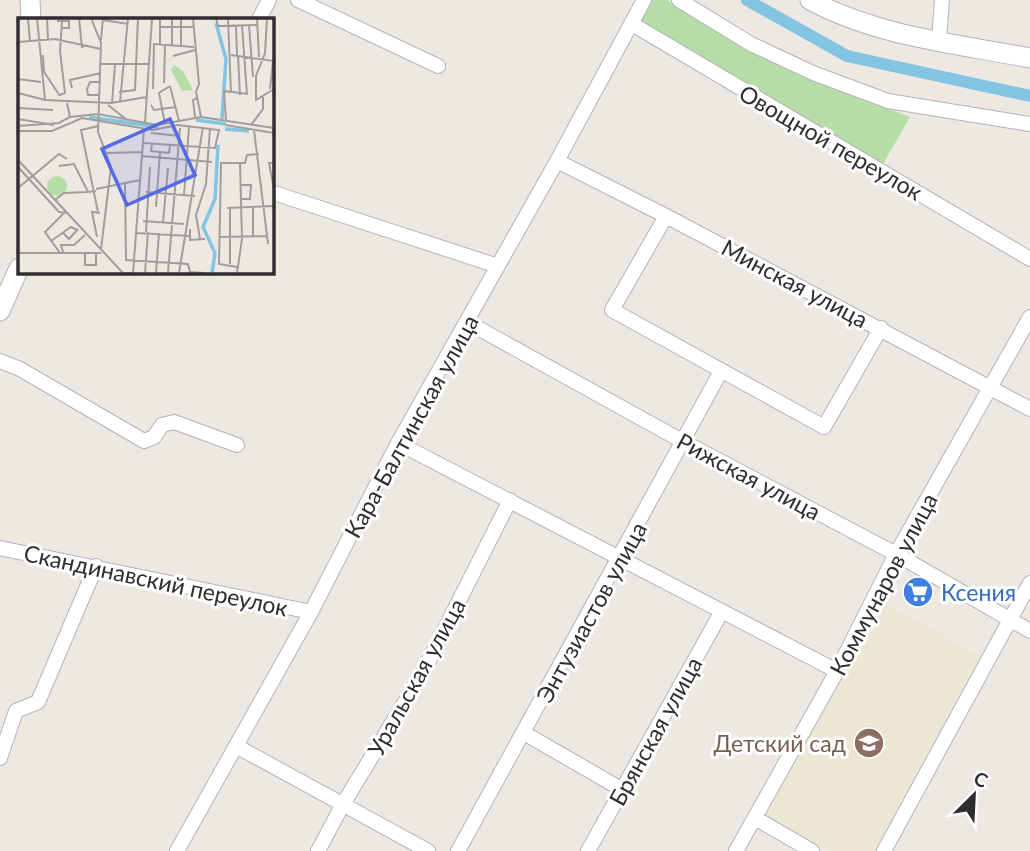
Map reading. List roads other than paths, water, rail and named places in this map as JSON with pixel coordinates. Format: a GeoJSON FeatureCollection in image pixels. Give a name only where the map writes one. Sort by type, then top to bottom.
{"type":"FeatureCollection","features":[{"type":"Feature","properties":{"kind":"street"},"geometry":{"type":"LineString","coordinates":[[30,0],[31,18]]}},
{"type":"Feature","properties":{"kind":"street"},"geometry":{"type":"LineString","coordinates":[[260,18],[269,0]]}},
{"type":"Feature","properties":{"kind":"street"},"geometry":{"type":"LineString","coordinates":[[298,0],[438,65]]}},
{"type":"Feature","properties":{"kind":"street","name":"Кара-Балтинская улица"},"geometry":{"type":"LineString","coordinates":[[177,851],[312,612],[398,443],[557,161],[644,0]]}},
{"type":"Feature","properties":{"kind":"street"},"geometry":{"type":"LineString","coordinates":[[679,0],[751,44],[813,74],[888,101],[1030,124]]}},
{"type":"Feature","properties":{"kind":"street"},"geometry":{"type":"LineString","coordinates":[[810,0],[831,12],[886,30],[1030,58]]}},
{"type":"Feature","properties":{"kind":"street"},"geometry":{"type":"LineString","coordinates":[[939,40],[942,0]]}},
{"type":"Feature","properties":{"kind":"street","name":"Овощной переулок"},"geometry":{"type":"LineString","coordinates":[[632,24],[1030,259]]}},
{"type":"Feature","properties":{"kind":"street","name":"Минская улица"},"geometry":{"type":"LineString","coordinates":[[557,161],[1030,408]]}},
{"type":"Feature","properties":{"kind":"street"},"geometry":{"type":"LineString","coordinates":[[273,193],[498,266]]}},
{"type":"Feature","properties":{"kind":"street"},"geometry":{"type":"LineString","coordinates":[[666,216],[611,310],[824,427],[881,328]]}},
{"type":"Feature","properties":{"kind":"street"},"geometry":{"type":"LineString","coordinates":[[0,312],[18,270]]}},
{"type":"Feature","properties":{"kind":"street","name":"Коммунаров улица"},"geometry":{"type":"LineString","coordinates":[[736,851],[837,671],[896,554],[1030,317]]}},
{"type":"Feature","properties":{"kind":"street","name":"Рижская улица"},"geometry":{"type":"LineString","coordinates":[[467,322],[684,442],[896,554],[1030,631]]}},
{"type":"Feature","properties":{"kind":"street"},"geometry":{"type":"LineString","coordinates":[[0,361],[20,369],[144,441],[154,438],[163,425],[174,422],[237,445]]}},
{"type":"Feature","properties":{"kind":"street","name":"Энтузиастов улица"},"geometry":{"type":"LineString","coordinates":[[458,851],[721,372]]}},
{"type":"Feature","properties":{"kind":"street"},"geometry":{"type":"LineString","coordinates":[[398,443],[837,671]]}},
{"type":"Feature","properties":{"kind":"street","name":"Уральская улица"},"geometry":{"type":"LineString","coordinates":[[318,851],[343,804],[422,674],[510,500]]}},
{"type":"Feature","properties":{"kind":"street","name":"Скандинавский переулок"},"geometry":{"type":"LineString","coordinates":[[0,548],[312,612]]}},
{"type":"Feature","properties":{"kind":"street"},"geometry":{"type":"LineString","coordinates":[[0,758],[16,711],[38,702],[96,566]]}},
{"type":"Feature","properties":{"kind":"street"},"geometry":{"type":"LineString","coordinates":[[884,851],[1030,583]]}},
{"type":"Feature","properties":{"kind":"street","name":"Брянская улица"},"geometry":{"type":"LineString","coordinates":[[588,851],[722,611]]}},
{"type":"Feature","properties":{"kind":"street"},"geometry":{"type":"LineString","coordinates":[[524,733],[621,789]]}},
{"type":"Feature","properties":{"kind":"street"},"geometry":{"type":"LineString","coordinates":[[236,746],[428,851]]}},
{"type":"Feature","properties":{"kind":"street"},"geometry":{"type":"LineString","coordinates":[[755,818],[812,851]]}},
{"type":"Feature","properties":{"kind":"waterway"},"geometry":{"type":"LineString","coordinates":[[747,0],[847,56],[1030,96]]}},
{"type":"Feature","properties":{"kind":"place","name":"Ксения"},"geometry":{"type":"Point","coordinates":[918,592]}},
{"type":"Feature","properties":{"kind":"place","name":"Детский сад"},"geometry":{"type":"Point","coordinates":[869,743]}}]}
